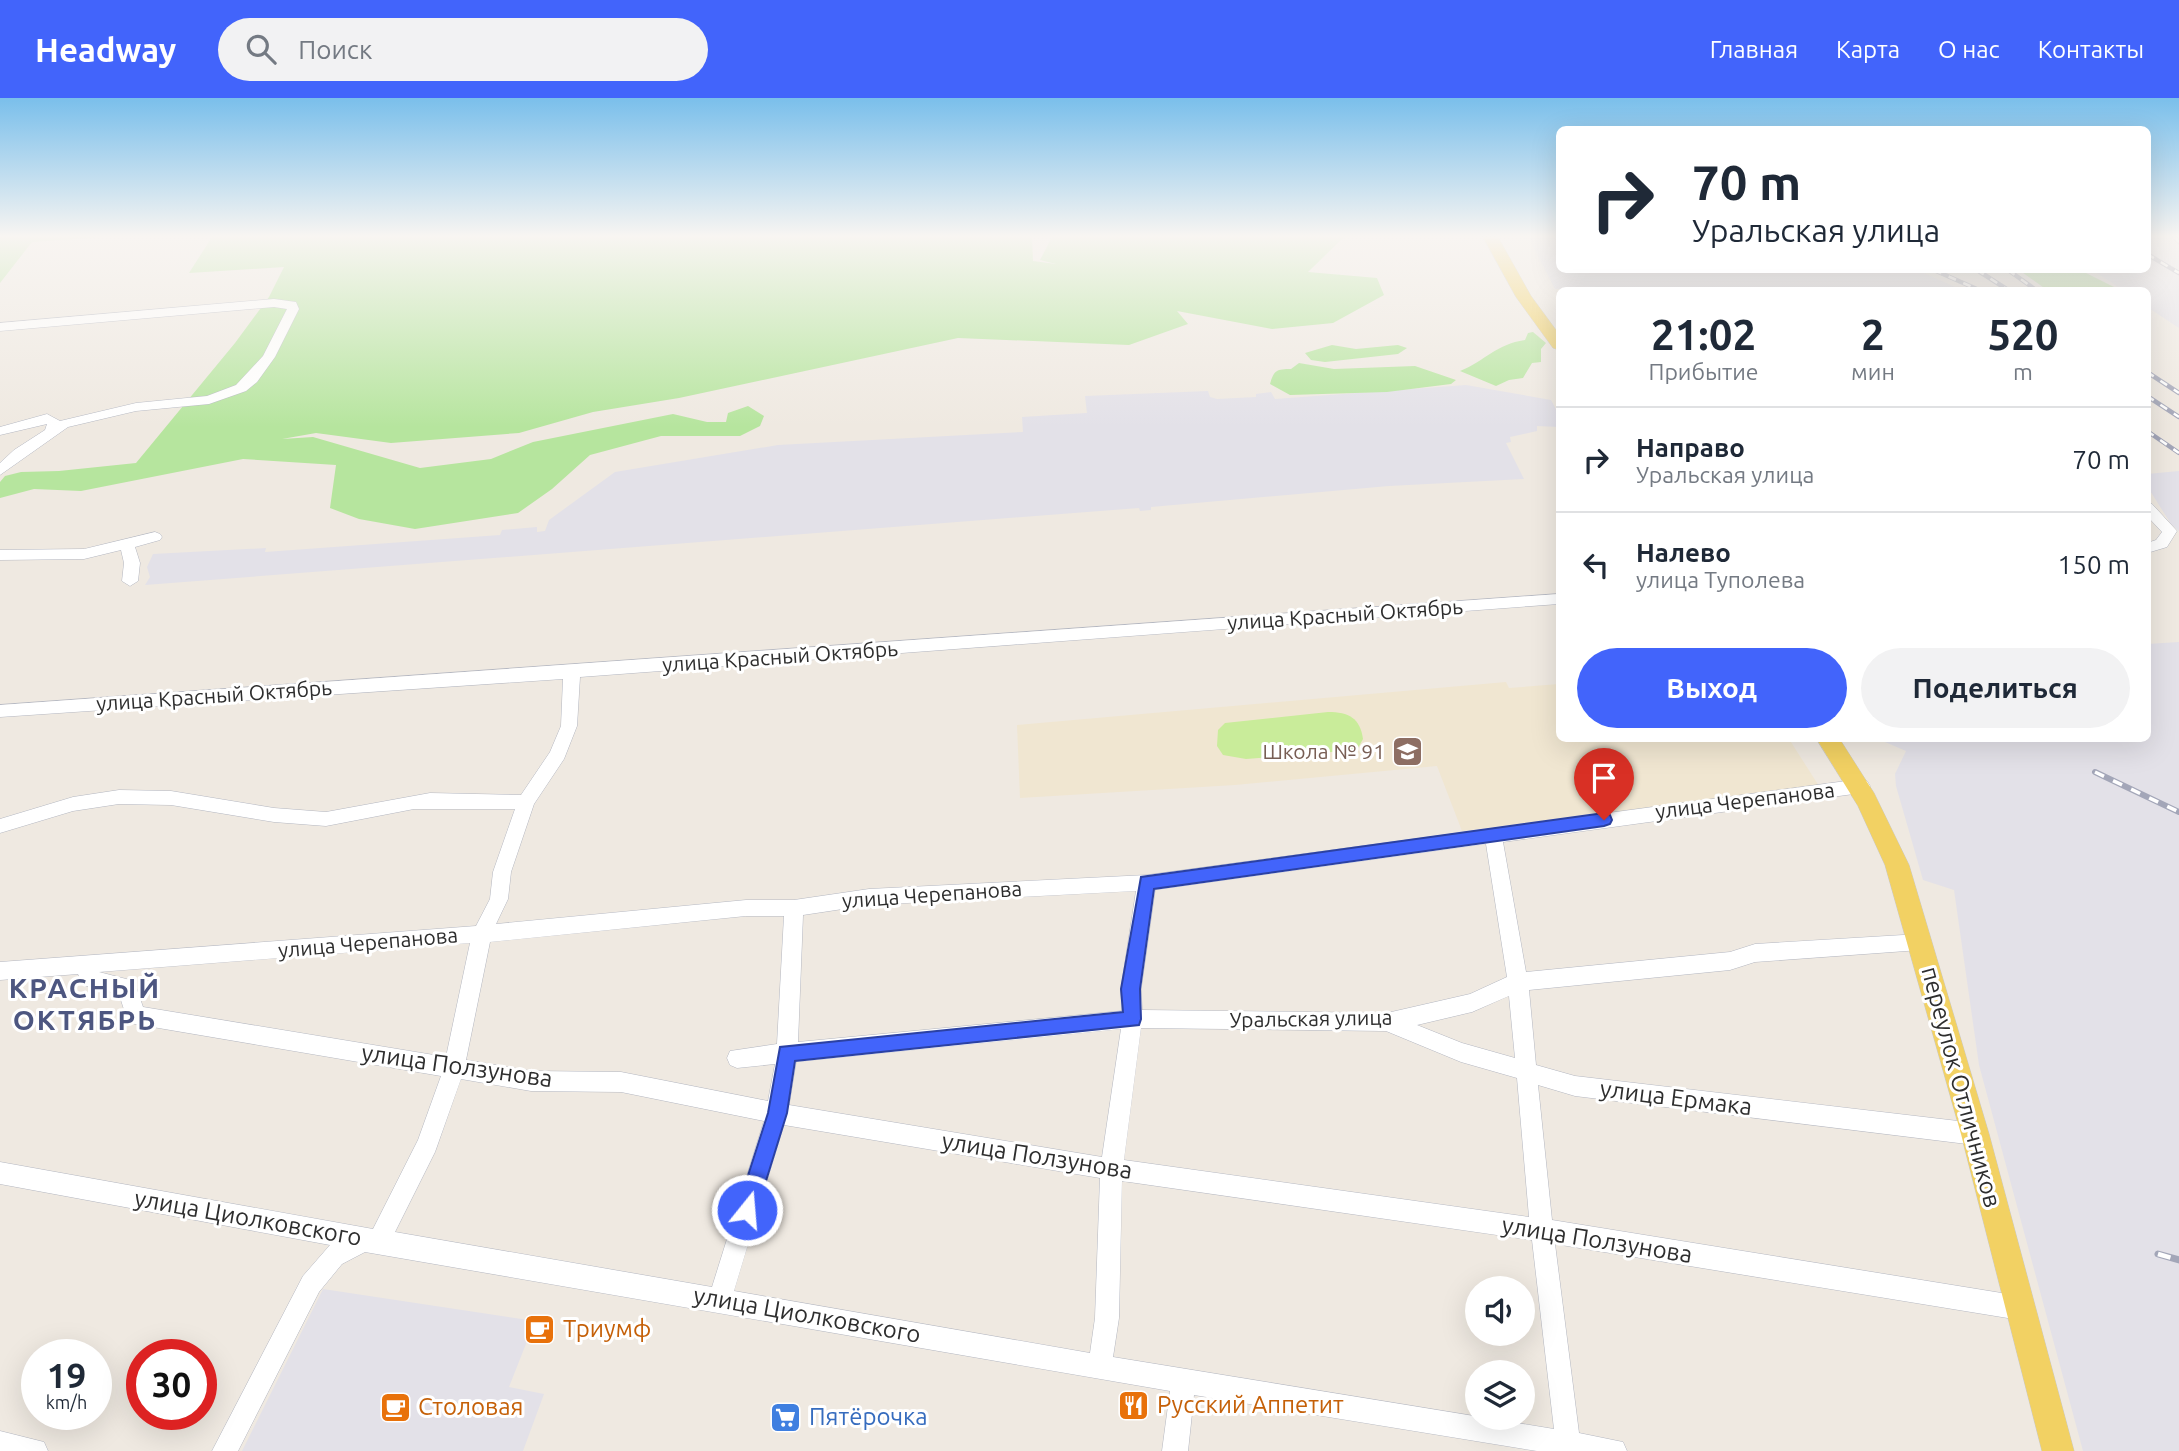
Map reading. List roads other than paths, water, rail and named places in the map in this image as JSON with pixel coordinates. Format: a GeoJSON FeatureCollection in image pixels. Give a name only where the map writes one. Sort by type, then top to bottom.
{"type":"FeatureCollection","features":[{"type":"Feature","properties":{"kind":"main road"},"geometry":{"type":"LineString","coordinates":[[1526,300],[1556,341]]}},
{"type":"Feature","properties":{"kind":"main road","name":"переулок Отличников"},"geometry":{"type":"LineString","coordinates":[[1830,742],[1861,786],[1881,823],[1897,865],[1975,1134],[2058,1451]]}},
{"type":"Feature","properties":{"kind":"street"},"geometry":{"type":"LineString","coordinates":[[0,327],[253,304],[292,306],[292,312],[269,357],[252,379],[241,388],[209,400],[150,405],[62,424],[0,471]]}},
{"type":"Feature","properties":{"kind":"street"},"geometry":{"type":"LineString","coordinates":[[0,431],[47,418],[54,422],[52,430]]}},
{"type":"Feature","properties":{"kind":"street"},"geometry":{"type":"LineString","coordinates":[[2151,511],[2170,531],[2166,541],[2157,548],[2151,548]]}},
{"type":"Feature","properties":{"kind":"street"},"geometry":{"type":"LineString","coordinates":[[0,555],[84,554],[155,537]]}},
{"type":"Feature","properties":{"kind":"street"},"geometry":{"type":"LineString","coordinates":[[127,544],[132,563],[130,581]]}},
{"type":"Feature","properties":{"kind":"street","name":"улица Красный Октябрь"},"geometry":{"type":"LineString","coordinates":[[0,710],[572,672],[1556,599]]}},
{"type":"Feature","properties":{"kind":"street"},"geometry":{"type":"LineString","coordinates":[[225,1451],[311,1284],[334,1256],[371,1241],[427,1144],[454,1069],[482,934],[499,899],[502,872],[526,802],[558,754],[569,726],[572,672]]}},
{"type":"Feature","properties":{"kind":"street","name":"улица Черепанова"},"geometry":{"type":"LineString","coordinates":[[0,971],[482,934],[746,908],[794,908],[869,897],[1147,883],[1861,786]]}},
{"type":"Feature","properties":{"kind":"street"},"geometry":{"type":"LineString","coordinates":[[0,826],[65,804],[120,797],[156,798],[299,818],[329,819],[360,815],[398,804],[432,800],[526,802]]}},
{"type":"Feature","properties":{"kind":"street"},"geometry":{"type":"LineString","coordinates":[[1493,834],[1518,982],[1542,1230],[1568,1443]]}},
{"type":"Feature","properties":{"kind":"street"},"geometry":{"type":"LineString","coordinates":[[1100,1366],[1107,1318],[1111,1169],[1132,1019],[1130,989],[1147,883]]}},
{"type":"Feature","properties":{"kind":"street"},"geometry":{"type":"LineString","coordinates":[[719,1301],[777,1113],[787,1053],[794,908]]}},
{"type":"Feature","properties":{"kind":"street","name":"Уральская улица"},"geometry":{"type":"LineString","coordinates":[[737,1058],[1132,1019],[1387,1022],[1472,1003],[1518,982],[1730,961],[1755,953],[1920,942]]}},
{"type":"Feature","properties":{"kind":"street","name":"улица Ползунова"},"geometry":{"type":"LineString","coordinates":[[83,966],[90,979],[127,987],[135,1015],[531,1081],[621,1082],[777,1113],[1111,1169],[1542,1230],[2020,1308]]}},
{"type":"Feature","properties":{"kind":"street","name":"улица Ермака"},"geometry":{"type":"LineString","coordinates":[[1387,1022],[1461,1052],[1575,1086],[1975,1134]]}},
{"type":"Feature","properties":{"kind":"street","name":"улица Циолковского"},"geometry":{"type":"LineString","coordinates":[[0,1173],[371,1241],[1183,1381],[1614,1451]]}},
{"type":"Feature","properties":{"kind":"street"},"geometry":{"type":"LineString","coordinates":[[1175,1451],[1183,1381]]}},
{"type":"Feature","properties":{"kind":"street"},"geometry":{"type":"LineString","coordinates":[[0,1444],[36,1451]]}},
{"type":"Feature","properties":{"kind":"railway"},"geometry":{"type":"LineString","coordinates":[[2151,375],[2179,393]]}},
{"type":"Feature","properties":{"kind":"railway"},"geometry":{"type":"LineString","coordinates":[[2151,399],[2179,417]]}},
{"type":"Feature","properties":{"kind":"railway"},"geometry":{"type":"LineString","coordinates":[[2151,434],[2179,453]]}},
{"type":"Feature","properties":{"kind":"railway"},"geometry":{"type":"LineString","coordinates":[[2095,772],[2179,812]]}},
{"type":"Feature","properties":{"kind":"railway"},"geometry":{"type":"LineString","coordinates":[[2158,1254],[2179,1260]]}},
{"type":"Feature","properties":{"kind":"place","name":"Школа № 91"},"geometry":{"type":"Point","coordinates":[1408,752]}},
{"type":"Feature","properties":{"kind":"place","name":"Триумф"},"geometry":{"type":"Point","coordinates":[540,1329]}},
{"type":"Feature","properties":{"kind":"place","name":"Русский Аппетит"},"geometry":{"type":"Point","coordinates":[1134,1405]}},
{"type":"Feature","properties":{"kind":"place","name":"Столовая"},"geometry":{"type":"Point","coordinates":[395,1407]}},
{"type":"Feature","properties":{"kind":"place","name":"Пятёрочка"},"geometry":{"type":"Point","coordinates":[786,1417]}},
{"type":"Feature","properties":{"kind":"district","name":"КРАСНЫЙ ОКТЯБРЬ"},"geometry":{"type":"Point","coordinates":[85,1004]}}]}
